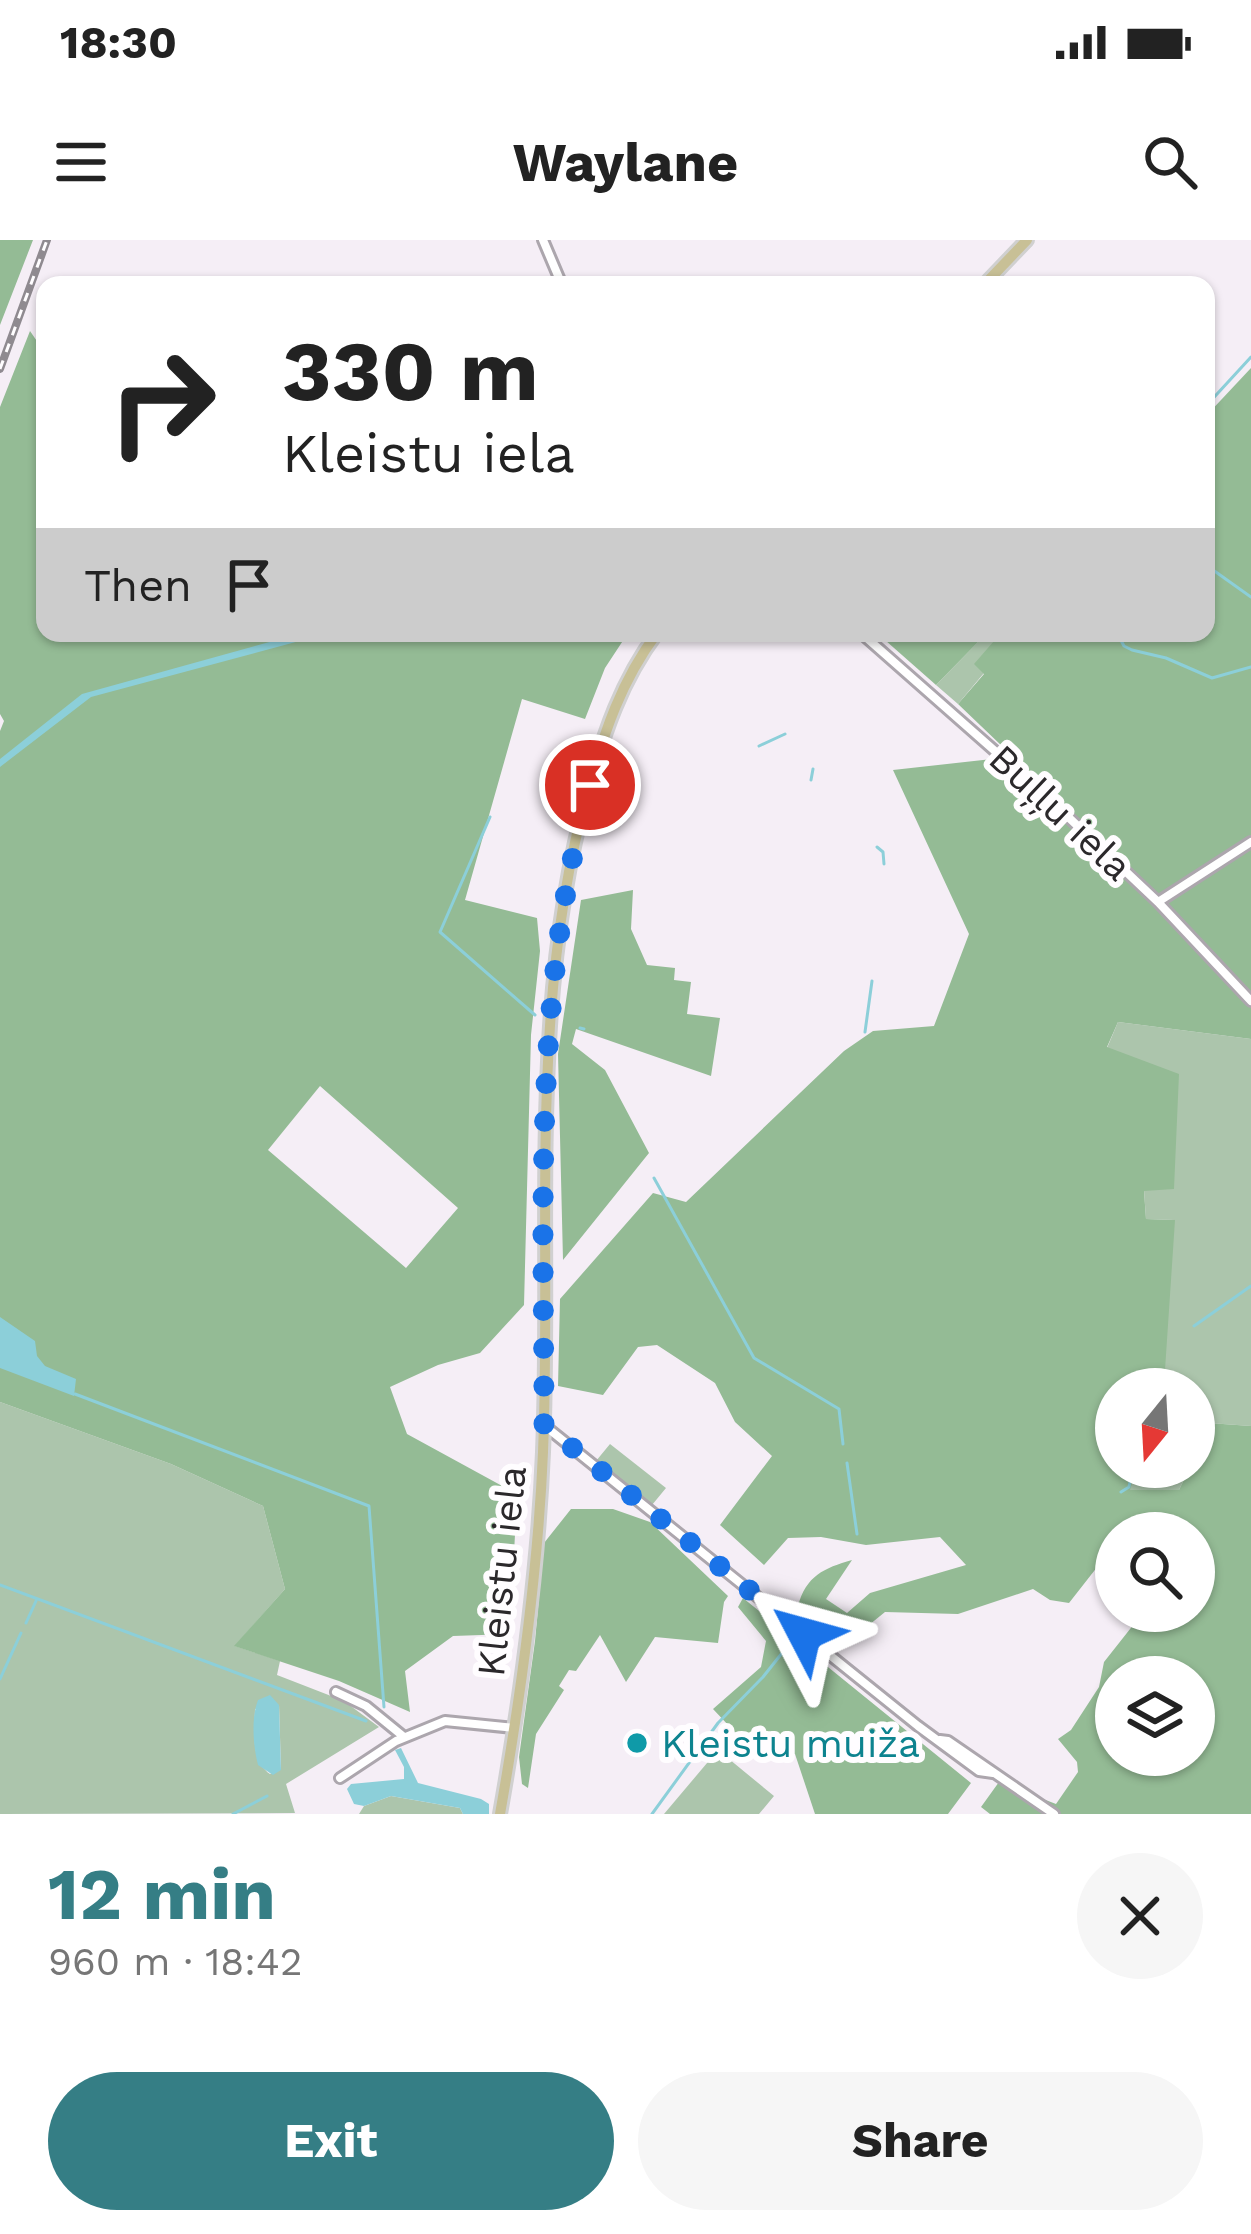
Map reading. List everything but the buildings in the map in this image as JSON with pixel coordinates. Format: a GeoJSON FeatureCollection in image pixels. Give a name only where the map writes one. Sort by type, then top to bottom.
{"type":"FeatureCollection","features":[{"type":"Feature","properties":{"kind":"main road"},"geometry":{"type":"LineString","coordinates":[[993,276],[1027,240]]}},
{"type":"Feature","properties":{"kind":"main road","name":"Kleistu iela"},"geometry":{"type":"LineString","coordinates":[[500,1814],[515,1728],[538,1526],[544,1425],[544,1094],[564,896],[576,832],[615,704],[628,674],[651,642]]}},
{"type":"Feature","properties":{"kind":"street"},"geometry":{"type":"LineString","coordinates":[[543,240],[558,276]]}},
{"type":"Feature","properties":{"kind":"street","name":"Buļļu iela"},"geometry":{"type":"LineString","coordinates":[[871,642],[1046,796],[1158,902],[1251,1001]]}},
{"type":"Feature","properties":{"kind":"street"},"geometry":{"type":"LineString","coordinates":[[1158,902],[1251,842]]}},
{"type":"Feature","properties":{"kind":"street"},"geometry":{"type":"LineString","coordinates":[[544,1425],[937,1740],[979,1772],[993,1773],[1054,1814]]}},
{"type":"Feature","properties":{"kind":"street"},"geometry":{"type":"LineString","coordinates":[[336,1691],[366,1706],[404,1737]]}},
{"type":"Feature","properties":{"kind":"street"},"geometry":{"type":"LineString","coordinates":[[340,1778],[404,1737],[445,1721],[515,1728]]}},
{"type":"Feature","properties":{"kind":"green space"},"geometry":{"type":"Polygon","coordinates":[[[0,240],[33,240],[0,325],[0,240]]]}},
{"type":"Feature","properties":{"kind":"green space"},"geometry":{"type":"Polygon","coordinates":[[[30,331],[36,340],[36,642],[622,642],[605,668],[585,719],[522,699],[465,900],[537,918],[540,951],[531,1035],[524,1305],[480,1353],[438,1365],[390,1387],[407,1434],[517,1494],[510,1634],[453,1636],[405,1671],[410,1712],[339,1681],[234,1646],[285,1589],[263,1506],[171,1464],[0,1402],[0,731],[4,721],[0,714],[0,407],[30,331]],[[320,1086],[268,1150],[406,1268],[458,1208],[320,1086]]]}},
{"type":"Feature","properties":{"kind":"green space"},"geometry":{"type":"Polygon","coordinates":[[[1251,368],[1251,1039],[1118,1022],[1107,1047],[1179,1074],[1174,1189],[1144,1191],[1146,1219],[1175,1220],[1165,1368],[1095,1368],[1095,1488],[1215,1488],[1215,1423],[1251,1426],[1251,1814],[990,1814],[981,1807],[999,1782],[1056,1804],[1078,1772],[1077,1762],[1058,1739],[1071,1730],[1095,1693],[1095,1776],[1215,1776],[1215,1656],[1109,1656],[1128,1632],[1215,1632],[1215,1512],[1095,1512],[1095,1570],[1069,1603],[1050,1600],[1033,1589],[958,1614],[885,1612],[848,1642],[798,1606],[818,1575],[852,1560],[826,1599],[847,1613],[870,1593],[966,1565],[940,1537],[866,1545],[821,1537],[788,1538],[764,1565],[720,1525],[772,1456],[735,1422],[715,1383],[657,1345],[638,1347],[603,1395],[558,1386],[560,1299],[653,1193],[686,1202],[844,1051],[873,1031],[934,1026],[969,934],[893,770],[992,759],[1004,748],[958,704],[984,674],[974,664],[993,642],[1215,642],[1215,406],[1251,368]]]}},
{"type":"Feature","properties":{"kind":"green space"},"geometry":{"type":"Polygon","coordinates":[[[887,642],[978,642],[936,685],[887,642]]]}},
{"type":"Feature","properties":{"kind":"green space"},"geometry":{"type":"Polygon","coordinates":[[[978,642],[994,642],[984,673],[958,704],[936,685],[978,642]]]}},
{"type":"Feature","properties":{"kind":"green space"},"geometry":{"type":"Polygon","coordinates":[[[633,890],[631,929],[647,965],[675,968],[674,980],[691,982],[687,1014],[720,1018],[711,1076],[576,1029],[572,1044],[605,1070],[649,1153],[563,1260],[558,1054],[581,900],[633,890]]]}},
{"type":"Feature","properties":{"kind":"green space"},"geometry":{"type":"Polygon","coordinates":[[[1118,1022],[1251,1039],[1251,1426],[1215,1423],[1215,1368],[1163,1368],[1174,1220],[1146,1219],[1144,1190],[1174,1188],[1107,1048],[1118,1022]]]}},
{"type":"Feature","properties":{"kind":"green space"},"geometry":{"type":"Polygon","coordinates":[[[0,1402],[171,1464],[263,1506],[285,1589],[235,1646],[280,1661],[277,1675],[344,1701],[379,1727],[286,1784],[295,1813],[0,1814],[0,1402]],[[279,1705],[255,1709],[259,1761],[270,1774],[281,1769],[279,1705]]]}},
{"type":"Feature","properties":{"kind":"green space"},"geometry":{"type":"Polygon","coordinates":[[[610,1444],[666,1488],[652,1505],[596,1461],[610,1444]]]}},
{"type":"Feature","properties":{"kind":"green space"},"geometry":{"type":"Polygon","coordinates":[[[1130,1488],[1180,1488],[1179,1490],[1130,1488]]]}},
{"type":"Feature","properties":{"kind":"green space"},"geometry":{"type":"Polygon","coordinates":[[[571,1509],[613,1509],[650,1522],[728,1596],[718,1643],[655,1637],[626,1682],[600,1635],[576,1671],[569,1670],[559,1686],[564,1690],[536,1734],[528,1788],[522,1784],[519,1757],[544,1543],[571,1509]]]}},
{"type":"Feature","properties":{"kind":"green space"},"geometry":{"type":"Polygon","coordinates":[[[743,1598],[971,1783],[948,1814],[815,1814],[795,1754],[746,1744],[713,1709],[761,1667],[766,1641],[738,1607],[743,1598]]]}},
{"type":"Feature","properties":{"kind":"green space"},"geometry":{"type":"Polygon","coordinates":[[[718,1750],[774,1796],[759,1814],[664,1814],[718,1750]]]}},
{"type":"Feature","properties":{"kind":"green space"},"geometry":{"type":"Polygon","coordinates":[[[391,1796],[460,1808],[463,1814],[359,1814],[364,1806],[391,1796]]]}},
{"type":"Feature","properties":{"kind":"water"},"geometry":{"type":"Polygon","coordinates":[[[270,642],[296,642],[91,697],[0,767],[0,759],[82,694],[270,642]]]}},
{"type":"Feature","properties":{"kind":"water"},"geometry":{"type":"Polygon","coordinates":[[[0,1317],[35,1341],[37,1356],[45,1366],[76,1379],[74,1396],[0,1368],[0,1317]]]}},
{"type":"Feature","properties":{"kind":"water"},"geometry":{"type":"Polygon","coordinates":[[[270,1695],[279,1705],[281,1770],[273,1775],[258,1765],[254,1732],[258,1700],[270,1695]]]}},
{"type":"Feature","properties":{"kind":"water"},"geometry":{"type":"Polygon","coordinates":[[[401,1748],[418,1783],[481,1799],[489,1804],[489,1814],[463,1814],[460,1808],[391,1796],[364,1806],[354,1804],[347,1789],[351,1784],[404,1779],[395,1750],[401,1748]]]}},
{"type":"Feature","properties":{"kind":"waterway"},"geometry":{"type":"LineString","coordinates":[[1215,396],[1251,357]]}},
{"type":"Feature","properties":{"kind":"waterway"},"geometry":{"type":"LineString","coordinates":[[1215,571],[1251,597]]}},
{"type":"Feature","properties":{"kind":"waterway"},"geometry":{"type":"LineString","coordinates":[[1122,642],[1132,650],[1166,658],[1212,678],[1251,667]]}},
{"type":"Feature","properties":{"kind":"waterway"},"geometry":{"type":"LineString","coordinates":[[759,746],[785,734]]}},
{"type":"Feature","properties":{"kind":"waterway"},"geometry":{"type":"LineString","coordinates":[[811,780],[813,769]]}},
{"type":"Feature","properties":{"kind":"waterway"},"geometry":{"type":"LineString","coordinates":[[490,817],[440,932],[535,1015]]}},
{"type":"Feature","properties":{"kind":"waterway"},"geometry":{"type":"LineString","coordinates":[[877,847],[883,852],[884,864]]}},
{"type":"Feature","properties":{"kind":"waterway"},"geometry":{"type":"LineString","coordinates":[[865,1032],[872,981]]}},
{"type":"Feature","properties":{"kind":"waterway"},"geometry":{"type":"LineString","coordinates":[[580,1028],[584,1029]]}},
{"type":"Feature","properties":{"kind":"waterway"},"geometry":{"type":"LineString","coordinates":[[654,1178],[754,1358],[839,1409],[843,1444]]}},
{"type":"Feature","properties":{"kind":"waterway"},"geometry":{"type":"LineString","coordinates":[[1194,1326],[1251,1286]]}},
{"type":"Feature","properties":{"kind":"waterway"},"geometry":{"type":"LineString","coordinates":[[75,1394],[369,1506],[384,1707]]}},
{"type":"Feature","properties":{"kind":"waterway"},"geometry":{"type":"LineString","coordinates":[[847,1463],[857,1534]]}},
{"type":"Feature","properties":{"kind":"waterway"},"geometry":{"type":"LineString","coordinates":[[1121,1492],[1127,1488]]}},
{"type":"Feature","properties":{"kind":"waterway"},"geometry":{"type":"LineString","coordinates":[[0,1585],[366,1721]]}},
{"type":"Feature","properties":{"kind":"waterway"},"geometry":{"type":"LineString","coordinates":[[26,1623],[36,1601]]}},
{"type":"Feature","properties":{"kind":"waterway"},"geometry":{"type":"LineString","coordinates":[[0,1679],[21,1633]]}},
{"type":"Feature","properties":{"kind":"waterway"},"geometry":{"type":"LineString","coordinates":[[652,1814],[718,1723],[794,1638]]}},
{"type":"Feature","properties":{"kind":"waterway"},"geometry":{"type":"LineString","coordinates":[[233,1814],[267,1796]]}},
{"type":"Feature","properties":{"kind":"railway"},"geometry":{"type":"LineString","coordinates":[[0,369],[47,240]]}},
{"type":"Feature","properties":{"kind":"place","name":"Kleistu muiža"},"geometry":{"type":"Point","coordinates":[637,1743]}},
{"type":"Feature","properties":{"kind":"route"},"geometry":{"type":"LineString","coordinates":[[590,785],[568,870],[548,1038],[544,1425],[804,1634]]}}]}
